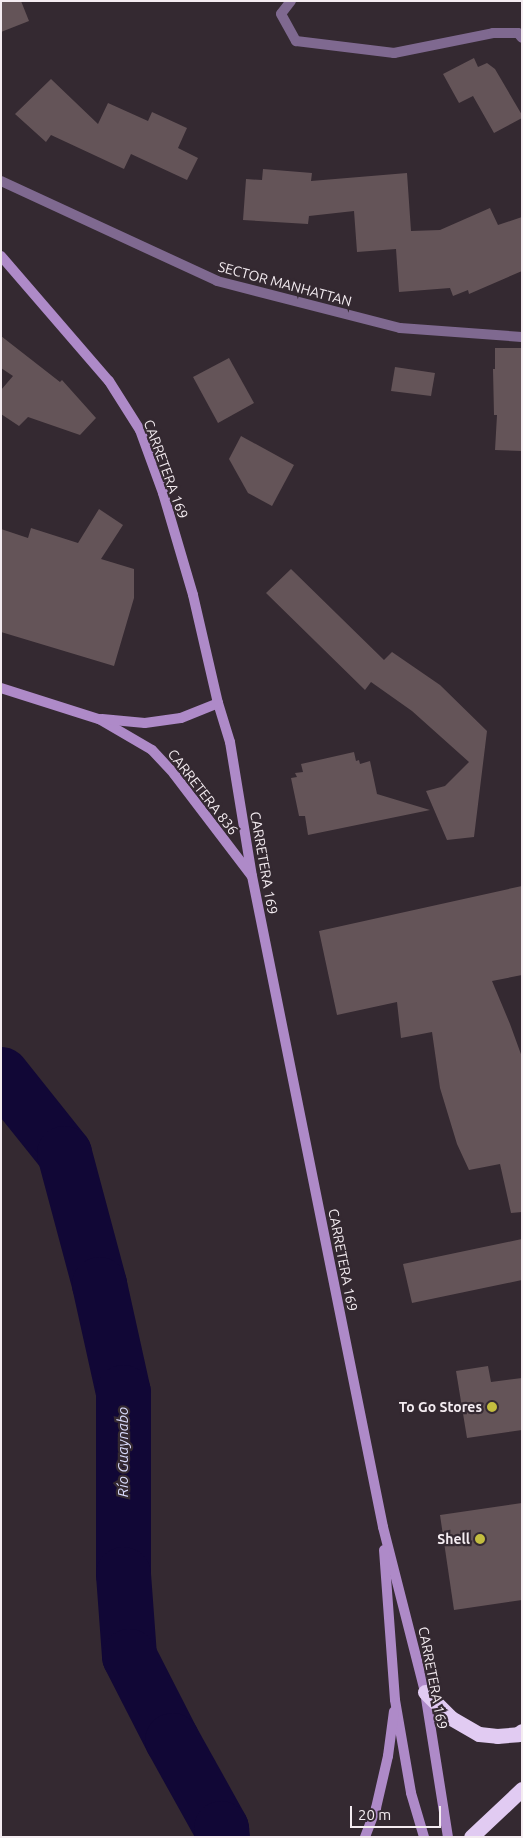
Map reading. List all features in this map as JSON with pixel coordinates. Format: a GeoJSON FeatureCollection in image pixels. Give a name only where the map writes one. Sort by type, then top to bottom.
{"type":"FeatureCollection","features":[{"type":"Feature","properties":{"kind":"highway"},"geometry":{"type":"LineString","coordinates":[[424,1692],[451,1718],[479,1734],[498,1736],[518,1734],[522,1731]]}},
{"type":"Feature","properties":{"kind":"highway"},"geometry":{"type":"LineString","coordinates":[[471,1837],[522,1789]]}},
{"type":"Feature","properties":{"kind":"street"},"geometry":{"type":"LineString","coordinates":[[291,1],[281,14],[296,41],[394,53],[493,33],[518,34],[522,38]]}},
{"type":"Feature","properties":{"kind":"street","name":"SECTOR MANHATTAN"},"geometry":{"type":"LineString","coordinates":[[1,181],[217,281],[400,328],[522,337]]}},
{"type":"Feature","properties":{"kind":"street","name":"CARRETERA 169"},"geometry":{"type":"LineString","coordinates":[[1,256],[109,381],[140,430],[163,492],[193,595],[218,702],[230,742],[252,876],[383,1527],[424,1692],[448,1837]]}},
{"type":"Feature","properties":{"kind":"street","name":"CARRETERA 836"},"geometry":{"type":"LineString","coordinates":[[1,688],[99,719],[145,723],[181,718],[218,702]]}},
{"type":"Feature","properties":{"kind":"street","name":"CARRETERA 836"},"geometry":{"type":"LineString","coordinates":[[99,719],[152,750],[174,774],[252,876]]}},
{"type":"Feature","properties":{"kind":"street","name":"CARRETERA 169"},"geometry":{"type":"LineString","coordinates":[[383,1527],[395,1700],[411,1793],[424,1837]]}},
{"type":"Feature","properties":{"kind":"street"},"geometry":{"type":"LineString","coordinates":[[365,1837],[376,1808],[388,1756],[395,1700]]}},
{"type":"Feature","properties":{"kind":"building"},"geometry":{"type":"Polygon","coordinates":[[[1,1],[21,1],[29,21],[1,32],[1,1]]]}},
{"type":"Feature","properties":{"kind":"building"},"geometry":{"type":"Polygon","coordinates":[[[474,58],[478,67],[487,63],[495,69],[522,115],[522,118],[494,133],[473,96],[459,103],[443,74],[474,58]]]}},
{"type":"Feature","properties":{"kind":"building"},"geometry":{"type":"Polygon","coordinates":[[[51,79],[98,124],[108,103],[148,121],[152,112],[187,128],[178,148],[198,158],[187,180],[131,154],[124,169],[51,135],[46,142],[15,114],[51,79]]]}},
{"type":"Feature","properties":{"kind":"building"},"geometry":{"type":"Polygon","coordinates":[[[263,169],[312,173],[311,181],[407,173],[411,231],[440,230],[490,208],[498,225],[522,217],[522,271],[469,294],[468,290],[453,296],[450,288],[399,292],[396,249],[357,252],[354,211],[309,216],[308,224],[243,220],[246,179],[262,180],[263,169]]]}},
{"type":"Feature","properties":{"kind":"building"},"geometry":{"type":"Polygon","coordinates":[[[1,336],[60,382],[62,380],[96,418],[80,435],[28,417],[19,426],[1,414],[1,390],[13,376],[1,368],[1,336]]]}},
{"type":"Feature","properties":{"kind":"building"},"geometry":{"type":"Polygon","coordinates":[[[495,348],[522,348],[522,451],[495,450],[497,415],[494,415],[493,369],[495,369],[495,348]]]}},
{"type":"Feature","properties":{"kind":"building"},"geometry":{"type":"Polygon","coordinates":[[[229,358],[254,403],[218,423],[193,377],[229,358]]]}},
{"type":"Feature","properties":{"kind":"building"},"geometry":{"type":"Polygon","coordinates":[[[395,367],[435,373],[431,396],[391,391],[395,367]]]}},
{"type":"Feature","properties":{"kind":"building"},"geometry":{"type":"Polygon","coordinates":[[[241,436],[294,465],[272,506],[248,493],[229,459],[241,436]]]}},
{"type":"Feature","properties":{"kind":"building"},"geometry":{"type":"Polygon","coordinates":[[[99,509],[123,525],[101,559],[134,569],[134,598],[114,666],[1,632],[1,529],[28,538],[31,528],[78,543],[99,509]]]}},
{"type":"Feature","properties":{"kind":"building"},"geometry":{"type":"Polygon","coordinates":[[[291,569],[384,660],[392,652],[440,685],[487,731],[474,837],[447,840],[426,791],[445,786],[469,762],[412,711],[371,682],[365,690],[266,593],[291,569]]]}},
{"type":"Feature","properties":{"kind":"building"},"geometry":{"type":"Polygon","coordinates":[[[354,752],[356,761],[359,760],[360,764],[370,761],[377,794],[430,810],[308,835],[305,816],[299,816],[291,778],[297,777],[295,773],[303,772],[301,764],[354,752]]]}},
{"type":"Feature","properties":{"kind":"building"},"geometry":{"type":"Polygon","coordinates":[[[522,886],[522,975],[492,981],[522,1057],[522,1212],[511,1213],[500,1164],[469,1170],[457,1144],[440,1088],[432,1032],[401,1038],[397,1002],[337,1015],[319,931],[522,886]]]}},
{"type":"Feature","properties":{"kind":"building"},"geometry":{"type":"Polygon","coordinates":[[[522,1239],[522,1280],[412,1303],[403,1264],[522,1239]]]}},
{"type":"Feature","properties":{"kind":"building","name":"To Go Stores"},"geometry":{"type":"Polygon","coordinates":[[[488,1366],[491,1382],[522,1378],[522,1430],[467,1438],[456,1371],[488,1366]]]}},
{"type":"Feature","properties":{"kind":"building"},"geometry":{"type":"Polygon","coordinates":[[[522,1503],[522,1600],[454,1610],[440,1515],[522,1503]]]}},
{"type":"Feature","properties":{"kind":"waterway","name":"Río Guaynabo"},"geometry":{"type":"LineString","coordinates":[[1,1074],[64,1153],[99,1284],[123,1392],[123,1574],[129,1656],[172,1740],[221,1828],[222,1837]]}},
{"type":"Feature","properties":{"kind":"place","name":"To Go Stores"},"geometry":{"type":"Point","coordinates":[492,1407]}},
{"type":"Feature","properties":{"kind":"place","name":"Shell"},"geometry":{"type":"Point","coordinates":[480,1539]}}]}
